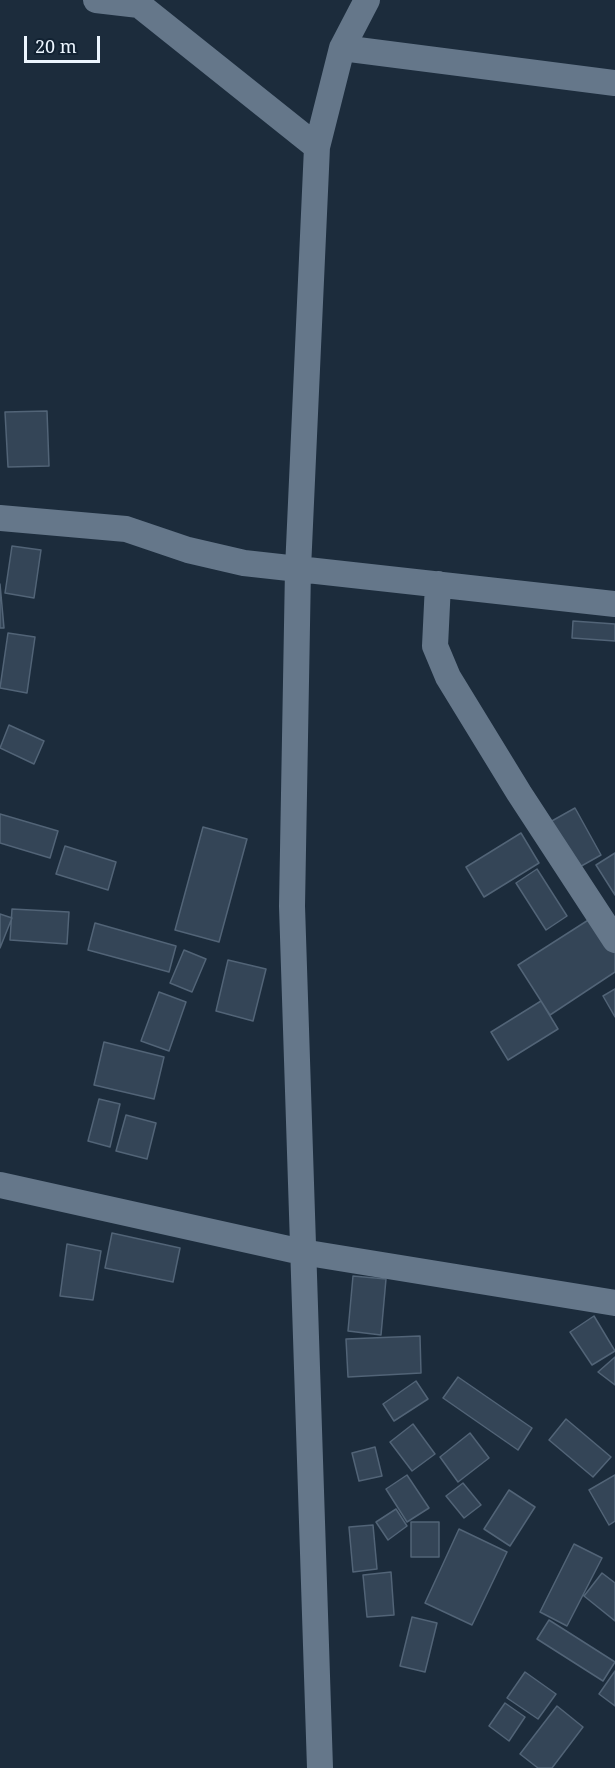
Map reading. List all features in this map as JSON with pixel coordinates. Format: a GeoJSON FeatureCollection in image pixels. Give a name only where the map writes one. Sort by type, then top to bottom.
{"type":"FeatureCollection","features":[{"type":"Feature","properties":{"kind":"street"},"geometry":{"type":"LineString","coordinates":[[96,0],[136,3],[317,147]]}},
{"type":"Feature","properties":{"kind":"street"},"geometry":{"type":"LineString","coordinates":[[320,1768],[292,906],[298,569],[317,147],[342,48],[367,0]]}},
{"type":"Feature","properties":{"kind":"street"},"geometry":{"type":"LineString","coordinates":[[342,48],[615,83]]}},
{"type":"Feature","properties":{"kind":"street"},"geometry":{"type":"LineString","coordinates":[[0,518],[126,529],[216,557],[298,569],[615,604]]}},
{"type":"Feature","properties":{"kind":"street"},"geometry":{"type":"LineString","coordinates":[[438,584],[435,646],[448,677],[519,793],[615,940]]}},
{"type":"Feature","properties":{"kind":"street"},"geometry":{"type":"LineString","coordinates":[[0,1185],[302,1252],[615,1303]]}},
{"type":"Feature","properties":{"kind":"building"},"geometry":{"type":"Polygon","coordinates":[[[47,411],[49,466],[8,467],[5,412],[47,411]]]}},
{"type":"Feature","properties":{"kind":"building"},"geometry":{"type":"Polygon","coordinates":[[[12,546],[41,550],[34,598],[5,593],[12,546]]]}},
{"type":"Feature","properties":{"kind":"building"},"geometry":{"type":"Polygon","coordinates":[[[0,584],[4,628],[0,628],[0,584]]]}},
{"type":"Feature","properties":{"kind":"building"},"geometry":{"type":"Polygon","coordinates":[[[573,621],[615,624],[615,641],[572,638],[573,621]]]}},
{"type":"Feature","properties":{"kind":"building"},"geometry":{"type":"Polygon","coordinates":[[[8,633],[35,637],[27,693],[0,688],[8,633]]]}},
{"type":"Feature","properties":{"kind":"building"},"geometry":{"type":"Polygon","coordinates":[[[9,725],[44,741],[34,764],[0,748],[9,725]]]}},
{"type":"Feature","properties":{"kind":"building"},"geometry":{"type":"Polygon","coordinates":[[[575,808],[601,855],[576,869],[550,822],[575,808]]]}},
{"type":"Feature","properties":{"kind":"building"},"geometry":{"type":"Polygon","coordinates":[[[0,814],[58,831],[50,858],[0,843],[0,814]]]}},
{"type":"Feature","properties":{"kind":"building"},"geometry":{"type":"Polygon","coordinates":[[[203,827],[247,839],[219,942],[175,930],[203,827]]]}},
{"type":"Feature","properties":{"kind":"building"},"geometry":{"type":"Polygon","coordinates":[[[521,833],[539,863],[484,897],[466,867],[521,833]]]}},
{"type":"Feature","properties":{"kind":"building"},"geometry":{"type":"Polygon","coordinates":[[[65,846],[116,862],[108,890],[56,874],[65,846]]]}},
{"type":"Feature","properties":{"kind":"building"},"geometry":{"type":"Polygon","coordinates":[[[615,853],[615,895],[596,865],[615,853]]]}},
{"type":"Feature","properties":{"kind":"building"},"geometry":{"type":"Polygon","coordinates":[[[537,869],[567,916],[546,930],[516,883],[537,869]]]}},
{"type":"Feature","properties":{"kind":"building"},"geometry":{"type":"Polygon","coordinates":[[[12,909],[69,912],[67,944],[10,940],[12,909]]]}},
{"type":"Feature","properties":{"kind":"building"},"geometry":{"type":"Polygon","coordinates":[[[0,914],[12,918],[0,948],[0,914]]]}},
{"type":"Feature","properties":{"kind":"building"},"geometry":{"type":"Polygon","coordinates":[[[593,917],[615,951],[615,972],[550,1015],[518,965],[593,917]]]}},
{"type":"Feature","properties":{"kind":"building"},"geometry":{"type":"Polygon","coordinates":[[[95,923],[176,946],[169,972],[88,950],[95,923]]]}},
{"type":"Feature","properties":{"kind":"building"},"geometry":{"type":"Polygon","coordinates":[[[184,950],[206,959],[192,992],[170,983],[184,950]]]}},
{"type":"Feature","properties":{"kind":"building"},"geometry":{"type":"Polygon","coordinates":[[[228,960],[266,969],[253,1021],[216,1011],[228,960]]]}},
{"type":"Feature","properties":{"kind":"building"},"geometry":{"type":"Polygon","coordinates":[[[615,989],[615,1017],[603,996],[615,989]]]}},
{"type":"Feature","properties":{"kind":"building"},"geometry":{"type":"Polygon","coordinates":[[[159,992],[186,1002],[169,1051],[141,1041],[159,992]]]}},
{"type":"Feature","properties":{"kind":"building"},"geometry":{"type":"Polygon","coordinates":[[[541,1001],[558,1029],[508,1060],[491,1032],[541,1001]]]}},
{"type":"Feature","properties":{"kind":"building"},"geometry":{"type":"Polygon","coordinates":[[[104,1042],[164,1057],[154,1099],[94,1085],[104,1042]]]}},
{"type":"Feature","properties":{"kind":"building"},"geometry":{"type":"Polygon","coordinates":[[[99,1099],[120,1104],[110,1147],[88,1141],[99,1099]]]}},
{"type":"Feature","properties":{"kind":"building"},"geometry":{"type":"Polygon","coordinates":[[[126,1115],[156,1123],[147,1159],[116,1151],[126,1115]]]}},
{"type":"Feature","properties":{"kind":"building"},"geometry":{"type":"Polygon","coordinates":[[[112,1233],[180,1248],[173,1282],[105,1268],[112,1233]]]}},
{"type":"Feature","properties":{"kind":"building"},"geometry":{"type":"Polygon","coordinates":[[[67,1244],[101,1251],[93,1300],[60,1296],[67,1244]]]}},
{"type":"Feature","properties":{"kind":"building"},"geometry":{"type":"Polygon","coordinates":[[[353,1276],[386,1279],[381,1335],[348,1331],[353,1276]]]}},
{"type":"Feature","properties":{"kind":"building"},"geometry":{"type":"Polygon","coordinates":[[[594,1316],[615,1351],[592,1365],[570,1332],[594,1316]]]}},
{"type":"Feature","properties":{"kind":"building"},"geometry":{"type":"Polygon","coordinates":[[[420,1336],[421,1373],[348,1377],[346,1339],[420,1336]]]}},
{"type":"Feature","properties":{"kind":"building"},"geometry":{"type":"Polygon","coordinates":[[[615,1357],[615,1385],[598,1372],[615,1357]]]}},
{"type":"Feature","properties":{"kind":"building"},"geometry":{"type":"Polygon","coordinates":[[[458,1377],[532,1428],[518,1450],[443,1398],[458,1377]]]}},
{"type":"Feature","properties":{"kind":"building"},"geometry":{"type":"Polygon","coordinates":[[[416,1381],[428,1399],[394,1421],[383,1404],[416,1381]]]}},
{"type":"Feature","properties":{"kind":"building"},"geometry":{"type":"Polygon","coordinates":[[[566,1419],[611,1457],[593,1477],[549,1440],[566,1419]]]}},
{"type":"Feature","properties":{"kind":"building"},"geometry":{"type":"Polygon","coordinates":[[[413,1424],[435,1454],[412,1471],[390,1442],[413,1424]]]}},
{"type":"Feature","properties":{"kind":"building"},"geometry":{"type":"Polygon","coordinates":[[[470,1433],[489,1458],[458,1482],[440,1457],[470,1433]]]}},
{"type":"Feature","properties":{"kind":"building"},"geometry":{"type":"Polygon","coordinates":[[[375,1447],[382,1476],[359,1481],[352,1453],[375,1447]]]}},
{"type":"Feature","properties":{"kind":"building"},"geometry":{"type":"Polygon","coordinates":[[[407,1475],[429,1508],[407,1522],[386,1489],[407,1475]]]}},
{"type":"Feature","properties":{"kind":"building"},"geometry":{"type":"Polygon","coordinates":[[[615,1475],[615,1521],[609,1525],[589,1490],[615,1475]]]}},
{"type":"Feature","properties":{"kind":"building"},"geometry":{"type":"Polygon","coordinates":[[[463,1483],[481,1505],[464,1518],[446,1496],[463,1483]]]}},
{"type":"Feature","properties":{"kind":"building"},"geometry":{"type":"Polygon","coordinates":[[[509,1490],[535,1507],[510,1546],[484,1529],[509,1490]]]}},
{"type":"Feature","properties":{"kind":"building"},"geometry":{"type":"Polygon","coordinates":[[[396,1509],[407,1526],[388,1540],[376,1522],[396,1509]]]}},
{"type":"Feature","properties":{"kind":"building"},"geometry":{"type":"Polygon","coordinates":[[[411,1522],[439,1522],[439,1557],[411,1557],[411,1522]]]}},
{"type":"Feature","properties":{"kind":"building"},"geometry":{"type":"Polygon","coordinates":[[[373,1525],[377,1569],[353,1572],[349,1527],[373,1525]]]}},
{"type":"Feature","properties":{"kind":"building"},"geometry":{"type":"Polygon","coordinates":[[[459,1529],[507,1552],[472,1625],[425,1603],[459,1529]]]}},
{"type":"Feature","properties":{"kind":"building"},"geometry":{"type":"Polygon","coordinates":[[[574,1544],[602,1558],[567,1626],[540,1612],[574,1544]]]}},
{"type":"Feature","properties":{"kind":"building"},"geometry":{"type":"Polygon","coordinates":[[[391,1572],[394,1615],[367,1617],[363,1575],[391,1572]]]}},
{"type":"Feature","properties":{"kind":"building"},"geometry":{"type":"Polygon","coordinates":[[[602,1573],[615,1583],[615,1621],[584,1596],[602,1573]]]}},
{"type":"Feature","properties":{"kind":"building"},"geometry":{"type":"Polygon","coordinates":[[[412,1617],[437,1623],[425,1672],[400,1666],[412,1617]]]}},
{"type":"Feature","properties":{"kind":"building"},"geometry":{"type":"Polygon","coordinates":[[[549,1620],[615,1662],[603,1681],[537,1639],[549,1620]]]}},
{"type":"Feature","properties":{"kind":"building"},"geometry":{"type":"Polygon","coordinates":[[[615,1671],[615,1706],[599,1694],[615,1671]]]}},
{"type":"Feature","properties":{"kind":"building"},"geometry":{"type":"Polygon","coordinates":[[[525,1672],[556,1694],[538,1719],[507,1698],[525,1672]]]}},
{"type":"Feature","properties":{"kind":"building"},"geometry":{"type":"Polygon","coordinates":[[[505,1703],[525,1717],[509,1741],[489,1726],[505,1703]]]}},
{"type":"Feature","properties":{"kind":"building"},"geometry":{"type":"Polygon","coordinates":[[[557,1706],[583,1727],[552,1768],[538,1768],[520,1754],[557,1706]]]}}]}
